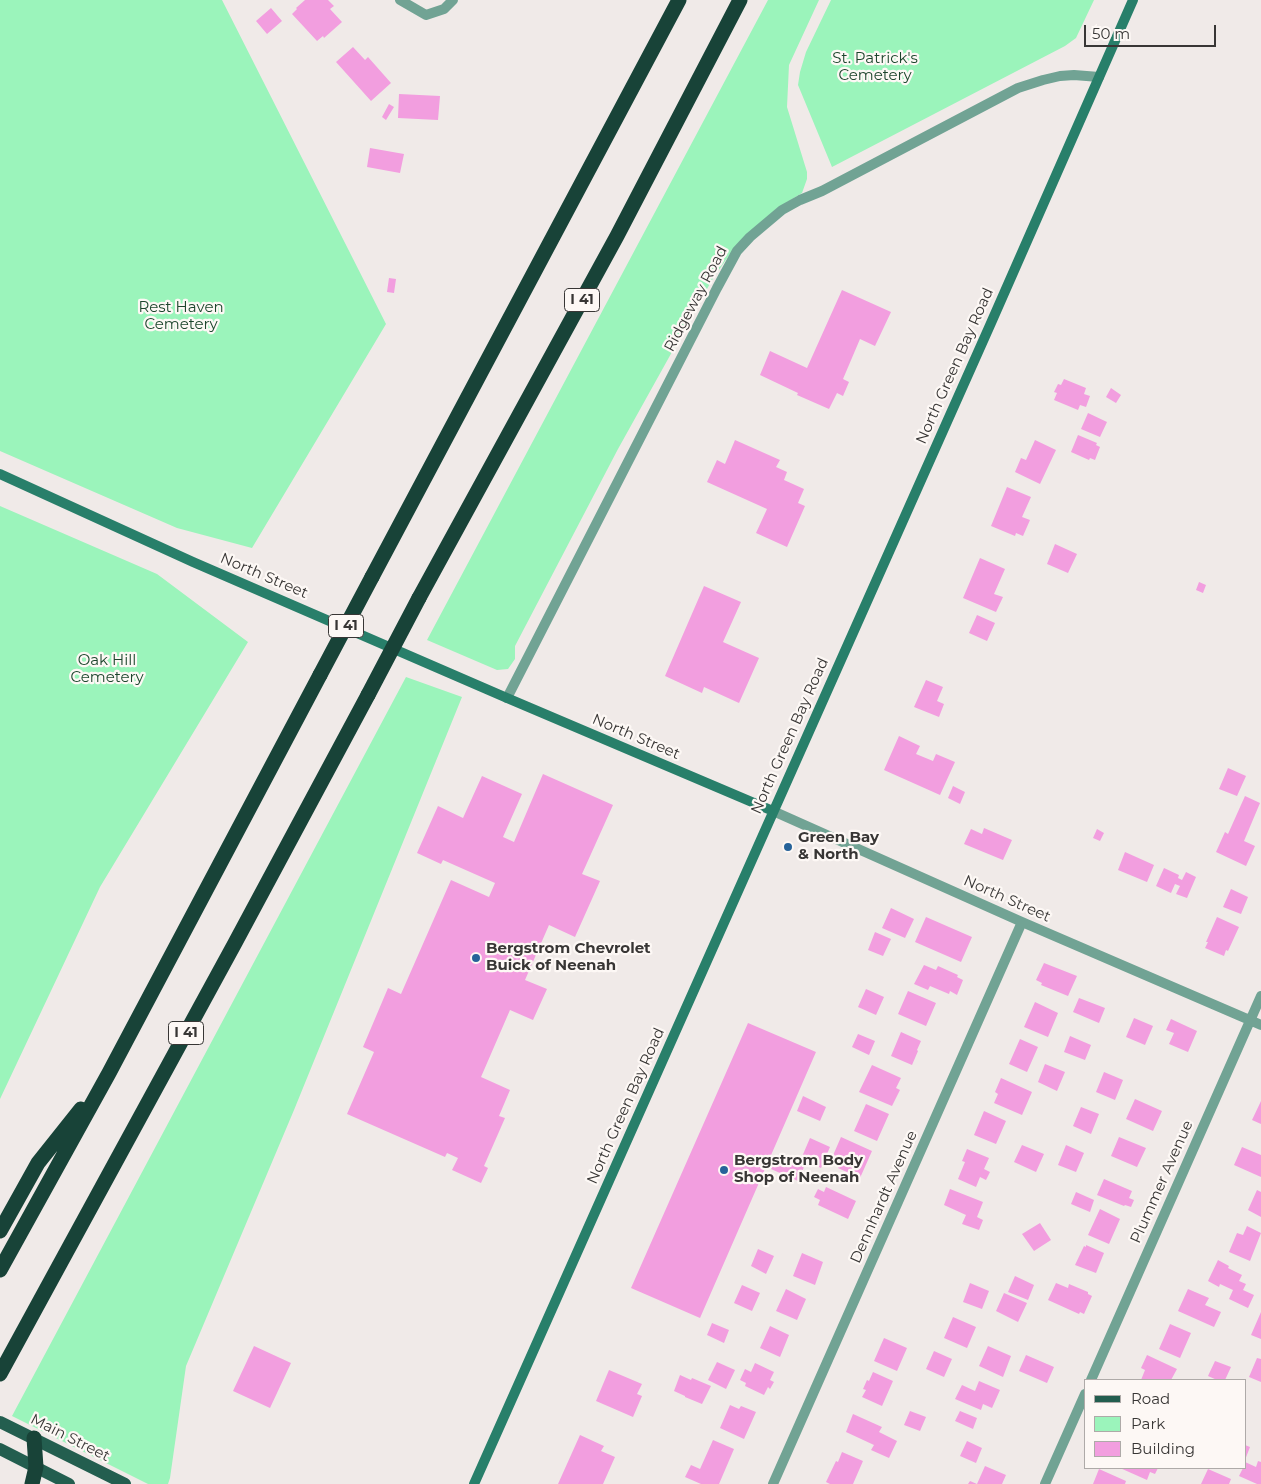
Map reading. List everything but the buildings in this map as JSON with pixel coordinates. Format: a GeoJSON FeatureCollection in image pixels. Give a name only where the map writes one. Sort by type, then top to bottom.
{"type":"FeatureCollection","features":[{"type":"Feature","properties":{"kind":"highway","name":"I 41"},"geometry":{"type":"LineString","coordinates":[[0,1270],[110,1073],[679,0]]}},
{"type":"Feature","properties":{"kind":"highway","name":"I 41"},"geometry":{"type":"LineString","coordinates":[[1,1372],[617,236],[740,0]]}},
{"type":"Feature","properties":{"kind":"highway"},"geometry":{"type":"LineString","coordinates":[[0,1231],[38,1163],[110,1073]]}},
{"type":"Feature","properties":{"kind":"highway"},"geometry":{"type":"LineString","coordinates":[[32,1484],[36,1468],[34,1438]]}},
{"type":"Feature","properties":{"kind":"main road","name":"North Green Bay Road"},"geometry":{"type":"LineString","coordinates":[[474,1484],[1133,0]]}},
{"type":"Feature","properties":{"kind":"main road","name":"North Street"},"geometry":{"type":"LineString","coordinates":[[0,474],[193,562],[773,811]]}},
{"type":"Feature","properties":{"kind":"main road","name":"Main Street"},"geometry":{"type":"LineString","coordinates":[[0,1422],[125,1484]]}},
{"type":"Feature","properties":{"kind":"main road"},"geometry":{"type":"LineString","coordinates":[[0,1449],[69,1484]]}},
{"type":"Feature","properties":{"kind":"street"},"geometry":{"type":"LineString","coordinates":[[400,0],[426,15],[444,9],[453,0]]}},
{"type":"Feature","properties":{"kind":"street","name":"Ridgeway Road"},"geometry":{"type":"LineString","coordinates":[[508,698],[717,288],[737,251],[750,237],[782,210],[1018,88],[1060,76],[1099,77]]}},
{"type":"Feature","properties":{"kind":"street","name":"North Street"},"geometry":{"type":"LineString","coordinates":[[773,811],[1022,922],[1261,1025]]}},
{"type":"Feature","properties":{"kind":"street","name":"Dennhardt Avenue"},"geometry":{"type":"LineString","coordinates":[[773,1484],[1022,922]]}},
{"type":"Feature","properties":{"kind":"street","name":"Plummer Avenue"},"geometry":{"type":"LineString","coordinates":[[1091,1379],[1261,996]]}},
{"type":"Feature","properties":{"kind":"street"},"geometry":{"type":"LineString","coordinates":[[1045,1484],[1084,1396]]}},
{"type":"Feature","properties":{"kind":"green space","name":"Rest Haven Cemetery"},"geometry":{"type":"Polygon","coordinates":[[[0,0],[222,0],[386,324],[252,548],[177,528],[0,451],[0,0]]]}},
{"type":"Feature","properties":{"kind":"green space"},"geometry":{"type":"Polygon","coordinates":[[[768,0],[819,0],[789,65],[787,107],[807,172],[807,179],[802,193],[776,209],[730,254],[712,280],[618,449],[515,646],[515,659],[508,669],[497,670],[427,640],[768,0]]]}},
{"type":"Feature","properties":{"kind":"green space","name":"St. Patrick's Cemetery"},"geometry":{"type":"Polygon","coordinates":[[[831,0],[1094,0],[1076,38],[1065,46],[832,167],[798,85],[806,52],[831,0]]]}},
{"type":"Feature","properties":{"kind":"green space","name":"Oak Hill Cemetery"},"geometry":{"type":"Polygon","coordinates":[[[0,506],[157,574],[248,642],[100,887],[0,1099],[0,506]]]}},
{"type":"Feature","properties":{"kind":"green space"},"geometry":{"type":"Polygon","coordinates":[[[406,677],[462,697],[294,1110],[186,1366],[168,1484],[148,1484],[12,1416],[406,677]]]}},
{"type":"Feature","properties":{"kind":"place","name":"Green Bay & North"},"geometry":{"type":"Point","coordinates":[788,847]}},
{"type":"Feature","properties":{"kind":"place","name":"Bergstrom Chevrolet Buick of Neenah"},"geometry":{"type":"Point","coordinates":[476,958]}},
{"type":"Feature","properties":{"kind":"place","name":"Bergstrom Body Shop of Neenah"},"geometry":{"type":"Point","coordinates":[724,1170]}}]}
